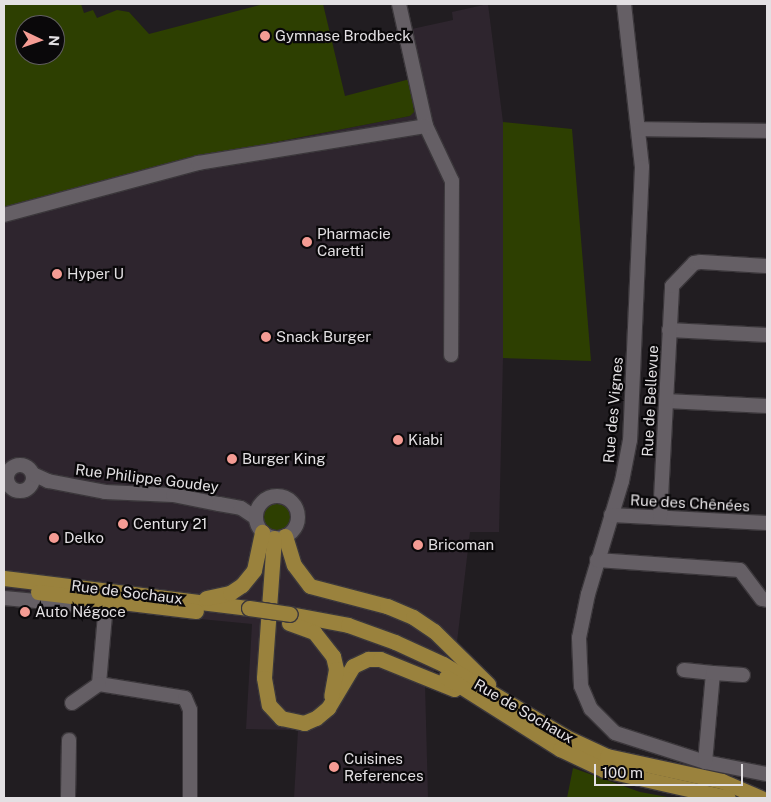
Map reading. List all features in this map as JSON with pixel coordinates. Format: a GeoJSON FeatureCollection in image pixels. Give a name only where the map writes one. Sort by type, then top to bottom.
{"type":"FeatureCollection","features":[{"type":"Feature","properties":{"kind":"main road"},"geometry":{"type":"LineString","coordinates":[[174,598],[214,598],[242,585],[254,570],[274,535]]}},
{"type":"Feature","properties":{"kind":"main road"},"geometry":{"type":"LineString","coordinates":[[274,535],[266,630],[265,695],[275,713],[291,722],[310,721],[328,708],[353,666],[359,661],[380,659],[504,708]]}},
{"type":"Feature","properties":{"kind":"main road"},"geometry":{"type":"LineString","coordinates":[[274,535],[310,586],[387,606],[413,617],[434,631],[504,708]]}},
{"type":"Feature","properties":{"kind":"main road","name":"Rue de Sochaux"},"geometry":{"type":"LineString","coordinates":[[4,578],[174,598],[249,613]]}},
{"type":"Feature","properties":{"kind":"main road"},"geometry":{"type":"LineString","coordinates":[[4,588],[290,618],[314,632],[333,656],[336,669],[328,708]]}},
{"type":"Feature","properties":{"kind":"main road","name":"Rue de Sochaux"},"geometry":{"type":"LineString","coordinates":[[290,618],[348,625],[395,642],[443,664],[560,750],[604,770],[728,798]]}},
{"type":"Feature","properties":{"kind":"main road","name":"Rue de Sochaux"},"geometry":{"type":"LineString","coordinates":[[290,618],[363,641],[424,666],[504,708],[607,756],[722,781],[762,798]]}},
{"type":"Feature","properties":{"kind":"street"},"geometry":{"type":"LineString","coordinates":[[399,4],[426,126],[452,181],[451,355]]}},
{"type":"Feature","properties":{"kind":"street","name":"Rue des Vignes"},"geometry":{"type":"LineString","coordinates":[[624,4],[639,128],[642,176],[630,440],[611,515],[597,560],[579,638],[578,664],[586,702],[599,720],[615,733],[705,762],[767,774]]}},
{"type":"Feature","properties":{"kind":"street"},"geometry":{"type":"LineString","coordinates":[[4,215],[198,163],[426,126]]}},
{"type":"Feature","properties":{"kind":"street"},"geometry":{"type":"LineString","coordinates":[[639,128],[767,131]]}},
{"type":"Feature","properties":{"kind":"street","name":"Rue de Bellevue"},"geometry":{"type":"LineString","coordinates":[[660,517],[672,286],[694,263],[767,266]]}},
{"type":"Feature","properties":{"kind":"street"},"geometry":{"type":"LineString","coordinates":[[669,330],[767,335]]}},
{"type":"Feature","properties":{"kind":"street"},"geometry":{"type":"LineString","coordinates":[[666,401],[767,406]]}},
{"type":"Feature","properties":{"kind":"street"},"geometry":{"type":"LineString","coordinates":[[6,473],[24,464],[32,479]]}},
{"type":"Feature","properties":{"kind":"street","name":"Rue Philippe Goudey"},"geometry":{"type":"LineString","coordinates":[[6,473],[16,491],[25,490],[32,479],[105,492],[173,495],[241,508],[260,504]]}},
{"type":"Feature","properties":{"kind":"street"},"geometry":{"type":"LineString","coordinates":[[278,496],[295,506],[297,522],[274,535],[256,518],[260,504],[278,496]]}},
{"type":"Feature","properties":{"kind":"street","name":"Rue Philippe Goudey"},"geometry":{"type":"LineString","coordinates":[[241,508],[256,518]]}},
{"type":"Feature","properties":{"kind":"street","name":"Rue des Chênées"},"geometry":{"type":"LineString","coordinates":[[611,515],[767,524]]}},
{"type":"Feature","properties":{"kind":"street"},"geometry":{"type":"LineString","coordinates":[[597,560],[740,570],[762,599],[767,600]]}},
{"type":"Feature","properties":{"kind":"street"},"geometry":{"type":"LineString","coordinates":[[4,598],[101,607],[105,615],[99,684]]}},
{"type":"Feature","properties":{"kind":"street"},"geometry":{"type":"LineString","coordinates":[[684,670],[744,675]]}},
{"type":"Feature","properties":{"kind":"street"},"geometry":{"type":"LineString","coordinates":[[705,762],[713,672]]}},
{"type":"Feature","properties":{"kind":"street"},"geometry":{"type":"LineString","coordinates":[[72,704],[99,684],[185,698],[190,710],[190,798]]}},
{"type":"Feature","properties":{"kind":"street"},"geometry":{"type":"LineString","coordinates":[[68,798],[69,740]]}},
{"type":"Feature","properties":{"kind":"shaded area"},"geometry":{"type":"Polygon","coordinates":[[[488,4],[503,122],[503,358],[499,532],[470,532],[457,642],[425,683],[428,798],[294,798],[298,730],[246,729],[252,624],[4,600],[4,210],[194,158],[410,116],[415,106],[398,32],[453,20],[452,12],[488,4]]]}},
{"type":"Feature","properties":{"kind":"green space"},"geometry":{"type":"Polygon","coordinates":[[[4,4],[81,4],[84,13],[93,10],[97,18],[117,10],[129,12],[149,34],[264,4],[323,4],[345,96],[410,79],[414,112],[410,116],[194,158],[4,210],[4,4]]]}},
{"type":"Feature","properties":{"kind":"green space"},"geometry":{"type":"Polygon","coordinates":[[[503,122],[572,129],[591,361],[503,358],[503,122]]]}},
{"type":"Feature","properties":{"kind":"green space"},"geometry":{"type":"Polygon","coordinates":[[[277,502],[287,506],[291,516],[287,526],[277,530],[267,526],[263,516],[267,506],[277,502]]]}},
{"type":"Feature","properties":{"kind":"green space"},"geometry":{"type":"Polygon","coordinates":[[[573,768],[640,792],[673,798],[567,798],[573,768]]]}},
{"type":"Feature","properties":{"kind":"place","name":"Gymnase Brodbeck"},"geometry":{"type":"Point","coordinates":[265,36]}},
{"type":"Feature","properties":{"kind":"place","name":"Pharmacie Caretti"},"geometry":{"type":"Point","coordinates":[307,242]}},
{"type":"Feature","properties":{"kind":"place","name":"Hyper U"},"geometry":{"type":"Point","coordinates":[57,274]}},
{"type":"Feature","properties":{"kind":"place","name":"Snack Burger"},"geometry":{"type":"Point","coordinates":[266,337]}},
{"type":"Feature","properties":{"kind":"place","name":"Kiabi"},"geometry":{"type":"Point","coordinates":[398,440]}},
{"type":"Feature","properties":{"kind":"place","name":"Burger King"},"geometry":{"type":"Point","coordinates":[232,459]}},
{"type":"Feature","properties":{"kind":"place","name":"Century 21"},"geometry":{"type":"Point","coordinates":[123,524]}},
{"type":"Feature","properties":{"kind":"place","name":"Delko"},"geometry":{"type":"Point","coordinates":[54,538]}},
{"type":"Feature","properties":{"kind":"place","name":"Bricoman"},"geometry":{"type":"Point","coordinates":[418,545]}},
{"type":"Feature","properties":{"kind":"place","name":"Auto Négoce"},"geometry":{"type":"Point","coordinates":[25,612]}},
{"type":"Feature","properties":{"kind":"place","name":"Cuisines References"},"geometry":{"type":"Point","coordinates":[334,767]}}]}
